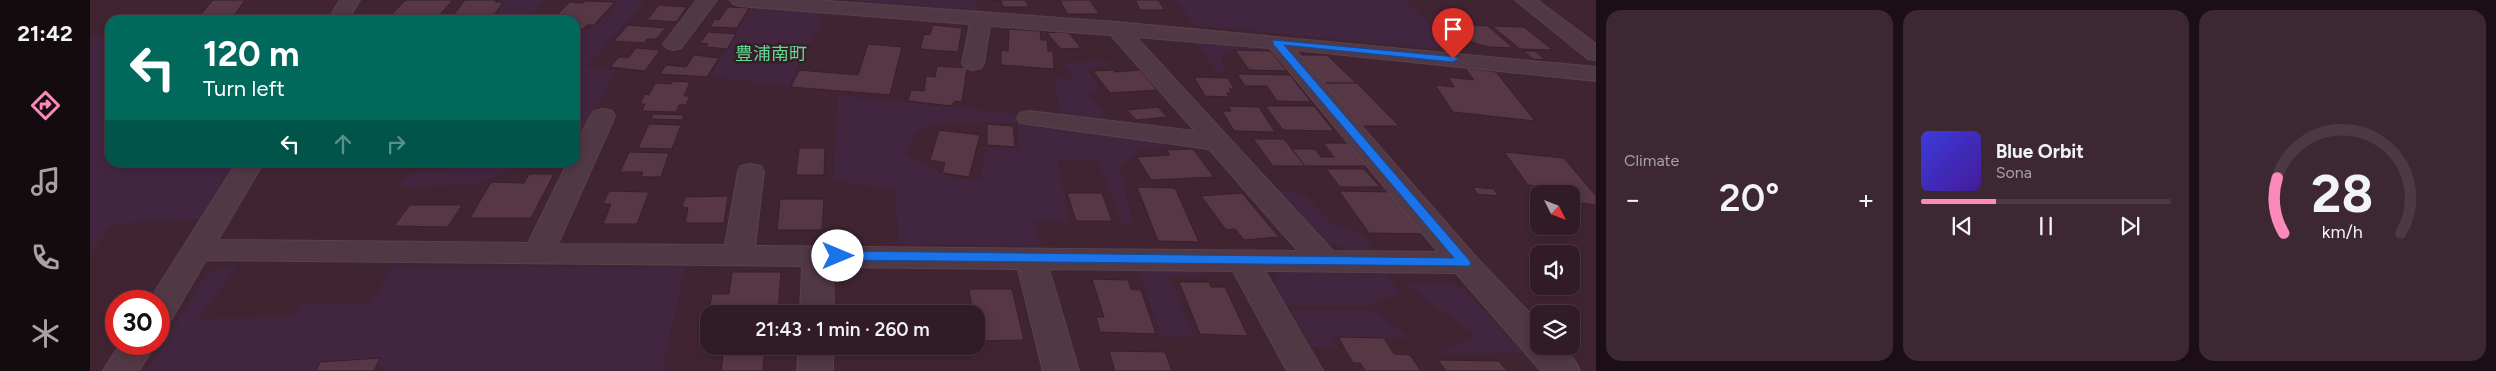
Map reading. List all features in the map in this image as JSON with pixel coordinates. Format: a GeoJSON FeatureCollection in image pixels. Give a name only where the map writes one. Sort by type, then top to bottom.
{"type":"FeatureCollection","features":[{"type":"Feature","properties":{"kind":"street"},"geometry":{"type":"LineString","coordinates":[[341,15],[350,0]]}},
{"type":"Feature","properties":{"kind":"street"},"geometry":{"type":"LineString","coordinates":[[674,44],[707,0]]}},
{"type":"Feature","properties":{"kind":"street"},"geometry":{"type":"LineString","coordinates":[[740,0],[1116,28],[1596,74]]}},
{"type":"Feature","properties":{"kind":"street"},"geometry":{"type":"LineString","coordinates":[[1525,0],[1596,54]]}},
{"type":"Feature","properties":{"kind":"street"},"geometry":{"type":"LineString","coordinates":[[973,63],[980,18]]}},
{"type":"Feature","properties":{"kind":"street"},"geometry":{"type":"LineString","coordinates":[[1116,28],[1323,260]]}},
{"type":"Feature","properties":{"kind":"street"},"geometry":{"type":"LineString","coordinates":[[1276,42],[1464,263],[1530,336]]}},
{"type":"Feature","properties":{"kind":"street"},"geometry":{"type":"LineString","coordinates":[[580,165],[603,116]]}},
{"type":"Feature","properties":{"kind":"street"},"geometry":{"type":"LineString","coordinates":[[1029,118],[1218,142]]}},
{"type":"Feature","properties":{"kind":"street"},"geometry":{"type":"LineString","coordinates":[[170,295],[248,167]]}},
{"type":"Feature","properties":{"kind":"street"},"geometry":{"type":"LineString","coordinates":[[539,253],[579,167]]}},
{"type":"Feature","properties":{"kind":"street"},"geometry":{"type":"LineString","coordinates":[[739,255],[751,172]]}},
{"type":"Feature","properties":{"kind":"street"},"geometry":{"type":"LineString","coordinates":[[198,250],[1242,259],[1464,263]]}},
{"type":"Feature","properties":{"kind":"street"},"geometry":{"type":"LineString","coordinates":[[817,305],[818,255]]}},
{"type":"Feature","properties":{"kind":"street"},"geometry":{"type":"LineString","coordinates":[[1030,257],[1061,371]]}},
{"type":"Feature","properties":{"kind":"street"},"geometry":{"type":"LineString","coordinates":[[1242,259],[1305,371]]}},
{"type":"Feature","properties":{"kind":"street"},"geometry":{"type":"LineString","coordinates":[[121,371],[131,355]]}},
{"type":"Feature","properties":{"kind":"street"},"geometry":{"type":"LineString","coordinates":[[815,371],[816,355]]}},
{"type":"Feature","properties":{"kind":"street"},"geometry":{"type":"LineString","coordinates":[[1547,355],[1562,371]]}},
{"type":"Feature","properties":{"kind":"shaded area"},"geometry":{"type":"Polygon","coordinates":[[[503,0],[547,0],[533,15],[496,15],[503,0]]]}},
{"type":"Feature","properties":{"kind":"shaded area"},"geometry":{"type":"Polygon","coordinates":[[[590,0],[645,0],[586,68],[616,71],[580,134],[580,32],[594,26],[618,2],[590,0]]]}},
{"type":"Feature","properties":{"kind":"shaded area"},"geometry":{"type":"Polygon","coordinates":[[[856,0],[975,0],[978,10],[856,1],[856,0]]]}},
{"type":"Feature","properties":{"kind":"shaded area"},"geometry":{"type":"Polygon","coordinates":[[[1176,0],[1404,0],[1457,49],[1454,51],[1194,25],[1176,0]]]}},
{"type":"Feature","properties":{"kind":"shaded area"},"geometry":{"type":"Polygon","coordinates":[[[752,7],[827,12],[788,86],[710,77],[752,7]]]}},
{"type":"Feature","properties":{"kind":"shaded area"},"geometry":{"type":"Polygon","coordinates":[[[90,35],[105,36],[105,167],[234,167],[202,219],[113,224],[90,253],[90,35]]]}},
{"type":"Feature","properties":{"kind":"shaded area"},"geometry":{"type":"Polygon","coordinates":[[[1193,40],[1270,47],[1273,50],[1227,50],[1221,61],[1225,72],[1217,72],[1193,40]]]}},
{"type":"Feature","properties":{"kind":"shaded area"},"geometry":{"type":"Polygon","coordinates":[[[1108,61],[1110,66],[1088,68],[1099,91],[1087,94],[1112,123],[1060,116],[1054,78],[1075,79],[1062,63],[1108,61]]]}},
{"type":"Feature","properties":{"kind":"shaded area"},"geometry":{"type":"Polygon","coordinates":[[[838,95],[1014,114],[1017,123],[1180,142],[1138,150],[1118,168],[1124,183],[1133,226],[1122,225],[1098,160],[1057,159],[1070,222],[1034,220],[1040,246],[898,244],[896,190],[833,180],[838,95]],[[953,122],[929,125],[919,130],[905,155],[954,179],[980,179],[986,147],[1019,149],[1017,123],[953,122]]]}},
{"type":"Feature","properties":{"kind":"shaded area"},"geometry":{"type":"Polygon","coordinates":[[[450,167],[518,167],[478,184],[399,188],[409,172],[449,170],[450,167]]]}},
{"type":"Feature","properties":{"kind":"shaded area"},"geometry":{"type":"Polygon","coordinates":[[[1273,191],[1297,192],[1307,197],[1330,222],[1360,232],[1374,250],[1346,249],[1320,240],[1273,191]]]}},
{"type":"Feature","properties":{"kind":"shaded area"},"geometry":{"type":"Polygon","coordinates":[[[237,265],[199,319],[293,317],[301,304],[370,304],[393,266],[685,267],[662,371],[385,371],[387,366],[334,366],[321,371],[146,371],[156,355],[170,355],[170,333],[205,277],[222,267],[237,265]]]}},
{"type":"Feature","properties":{"kind":"shaded area"},"geometry":{"type":"Polygon","coordinates":[[[1137,267],[1213,270],[1212,274],[1168,275],[1195,337],[1162,337],[1137,267]]]}},
{"type":"Feature","properties":{"kind":"shaded area"},"geometry":{"type":"Polygon","coordinates":[[[1282,272],[1385,274],[1401,293],[1369,305],[1286,305],[1273,285],[1282,272]]]}},
{"type":"Feature","properties":{"kind":"shaded area"},"geometry":{"type":"Polygon","coordinates":[[[1444,282],[1464,290],[1524,353],[1436,354],[1477,336],[1404,283],[1444,282]]]}},
{"type":"Feature","properties":{"kind":"shaded area"},"geometry":{"type":"Polygon","coordinates":[[[1291,311],[1375,311],[1409,338],[1332,337],[1339,348],[1312,347],[1291,311]]]}},
{"type":"Feature","properties":{"kind":"building"},"geometry":{"type":"Polygon","coordinates":[[[213,0],[245,0],[234,15],[200,15],[213,0]]]}},
{"type":"Feature","properties":{"kind":"building"},"geometry":{"type":"Polygon","coordinates":[[[406,0],[453,0],[440,15],[391,15],[406,0]]]}},
{"type":"Feature","properties":{"kind":"building"},"geometry":{"type":"Polygon","coordinates":[[[465,0],[497,0],[495,2],[503,2],[494,15],[453,15],[465,0]]]}},
{"type":"Feature","properties":{"kind":"building"},"geometry":{"type":"Polygon","coordinates":[[[993,0],[1025,0],[1029,7],[1003,7],[1001,1],[993,0]]]}},
{"type":"Feature","properties":{"kind":"building"},"geometry":{"type":"Polygon","coordinates":[[[1060,0],[1090,0],[1099,14],[1067,14],[1060,0]]]}},
{"type":"Feature","properties":{"kind":"building"},"geometry":{"type":"Polygon","coordinates":[[[1135,0],[1158,0],[1165,10],[1140,10],[1135,0]]]}},
{"type":"Feature","properties":{"kind":"building"},"geometry":{"type":"Polygon","coordinates":[[[586,1],[615,2],[594,25],[587,25],[583,29],[580,29],[580,15],[557,15],[570,2],[583,3],[586,1]]]}},
{"type":"Feature","properties":{"kind":"building"},"geometry":{"type":"Polygon","coordinates":[[[659,5],[687,7],[676,22],[647,20],[659,5]]]}},
{"type":"Feature","properties":{"kind":"building"},"geometry":{"type":"Polygon","coordinates":[[[728,7],[749,8],[737,28],[710,27],[715,19],[719,20],[728,7]]]}},
{"type":"Feature","properties":{"kind":"building"},"geometry":{"type":"Polygon","coordinates":[[[628,25],[666,28],[656,39],[647,39],[644,43],[614,41],[628,25]]]}},
{"type":"Feature","properties":{"kind":"building"},"geometry":{"type":"Polygon","coordinates":[[[933,25],[962,28],[958,52],[920,49],[924,34],[930,35],[933,25]]]}},
{"type":"Feature","properties":{"kind":"building"},"geometry":{"type":"Polygon","coordinates":[[[1472,25],[1488,26],[1513,48],[1489,47],[1477,44],[1465,39],[1455,29],[1472,25]]]}},
{"type":"Feature","properties":{"kind":"building"},"geometry":{"type":"Polygon","coordinates":[[[1492,26],[1524,27],[1553,50],[1520,49],[1492,26]]]}},
{"type":"Feature","properties":{"kind":"building"},"geometry":{"type":"Polygon","coordinates":[[[1009,29],[1040,31],[1041,40],[1047,40],[1048,51],[1053,51],[1054,69],[1001,65],[1001,50],[1008,51],[1009,29]]]}},
{"type":"Feature","properties":{"kind":"building"},"geometry":{"type":"Polygon","coordinates":[[[708,32],[736,34],[727,49],[706,47],[708,44],[700,43],[708,32]]]}},
{"type":"Feature","properties":{"kind":"building"},"geometry":{"type":"Polygon","coordinates":[[[1047,33],[1069,33],[1081,48],[1061,49],[1047,33]]]}},
{"type":"Feature","properties":{"kind":"building"},"geometry":{"type":"Polygon","coordinates":[[[868,44],[902,47],[890,95],[791,87],[799,70],[858,75],[868,44]]]}},
{"type":"Feature","properties":{"kind":"building"},"geometry":{"type":"Polygon","coordinates":[[[636,48],[660,50],[645,71],[610,67],[619,57],[628,58],[636,48]]]}},
{"type":"Feature","properties":{"kind":"building"},"geometry":{"type":"Polygon","coordinates":[[[1235,50],[1271,51],[1287,71],[1249,70],[1235,50]]]}},
{"type":"Feature","properties":{"kind":"building"},"geometry":{"type":"Polygon","coordinates":[[[1523,51],[1535,51],[1545,60],[1533,59],[1523,51]]]}},
{"type":"Feature","properties":{"kind":"building"},"geometry":{"type":"Polygon","coordinates":[[[694,55],[719,58],[707,77],[660,74],[666,65],[686,67],[694,55]]]}},
{"type":"Feature","properties":{"kind":"building"},"geometry":{"type":"Polygon","coordinates":[[[1297,55],[1327,55],[1356,83],[1324,83],[1297,55]]]}},
{"type":"Feature","properties":{"kind":"building"},"geometry":{"type":"Polygon","coordinates":[[[937,66],[967,68],[962,102],[955,101],[951,106],[908,101],[911,90],[924,91],[926,76],[935,77],[937,66]]]}},
{"type":"Feature","properties":{"kind":"building"},"geometry":{"type":"Polygon","coordinates":[[[1465,68],[1496,72],[1535,121],[1453,112],[1435,85],[1454,87],[1448,77],[1474,80],[1465,68]]]}},
{"type":"Feature","properties":{"kind":"building"},"geometry":{"type":"Polygon","coordinates":[[[1113,70],[1116,72],[1140,70],[1157,90],[1110,93],[1093,71],[1113,70]]]}},
{"type":"Feature","properties":{"kind":"building"},"geometry":{"type":"Polygon","coordinates":[[[1237,74],[1290,75],[1311,102],[1277,101],[1267,86],[1245,86],[1237,74]]]}},
{"type":"Feature","properties":{"kind":"building"},"geometry":{"type":"Polygon","coordinates":[[[1194,77],[1228,78],[1234,89],[1229,89],[1232,93],[1227,93],[1229,97],[1205,96],[1194,77]]]}},
{"type":"Feature","properties":{"kind":"building"},"geometry":{"type":"Polygon","coordinates":[[[673,81],[690,82],[684,96],[690,96],[686,105],[679,105],[676,112],[642,111],[645,104],[640,104],[645,94],[649,95],[655,83],[671,84],[673,81]]]}},
{"type":"Feature","properties":{"kind":"building"},"geometry":{"type":"Polygon","coordinates":[[[1324,83],[1357,83],[1399,126],[1362,126],[1324,83]]]}},
{"type":"Feature","properties":{"kind":"building"},"geometry":{"type":"Polygon","coordinates":[[[1228,106],[1259,107],[1275,132],[1234,131],[1222,111],[1231,111],[1228,106]]]}},
{"type":"Feature","properties":{"kind":"building"},"geometry":{"type":"Polygon","coordinates":[[[1265,106],[1314,106],[1334,131],[1283,130],[1265,106]]]}},
{"type":"Feature","properties":{"kind":"building"},"geometry":{"type":"Polygon","coordinates":[[[1158,107],[1167,117],[1136,120],[1127,110],[1158,107]]]}},
{"type":"Feature","properties":{"kind":"building"},"geometry":{"type":"Polygon","coordinates":[[[653,114],[684,115],[682,120],[651,119],[653,114]]]}},
{"type":"Feature","properties":{"kind":"building"},"geometry":{"type":"Polygon","coordinates":[[[649,124],[681,125],[672,149],[638,148],[649,124]]]}},
{"type":"Feature","properties":{"kind":"building"},"geometry":{"type":"Polygon","coordinates":[[[987,124],[1013,126],[1015,147],[987,145],[987,124]]]}},
{"type":"Feature","properties":{"kind":"building"},"geometry":{"type":"Polygon","coordinates":[[[939,130],[980,135],[969,177],[942,173],[945,163],[930,160],[939,130]]]}},
{"type":"Feature","properties":{"kind":"building"},"geometry":{"type":"Polygon","coordinates":[[[1253,139],[1284,139],[1305,166],[1273,166],[1253,139]]]}},
{"type":"Feature","properties":{"kind":"building"},"geometry":{"type":"Polygon","coordinates":[[[1323,143],[1348,143],[1369,166],[1305,166],[1292,149],[1315,149],[1321,157],[1334,157],[1323,143]]]}},
{"type":"Feature","properties":{"kind":"building"},"geometry":{"type":"Polygon","coordinates":[[[799,148],[825,148],[824,175],[796,175],[799,148]]]}},
{"type":"Feature","properties":{"kind":"building"},"geometry":{"type":"Polygon","coordinates":[[[1193,149],[1214,177],[1151,180],[1137,157],[1170,155],[1166,150],[1193,149]]]}},
{"type":"Feature","properties":{"kind":"building"},"geometry":{"type":"Polygon","coordinates":[[[629,152],[669,153],[661,177],[641,177],[643,172],[620,172],[629,152]]]}},
{"type":"Feature","properties":{"kind":"building"},"geometry":{"type":"Polygon","coordinates":[[[1504,152],[1564,158],[1596,196],[1596,205],[1580,203],[1580,185],[1528,185],[1504,152]]]}},
{"type":"Feature","properties":{"kind":"building"},"geometry":{"type":"Polygon","coordinates":[[[1326,169],[1364,169],[1380,187],[1340,187],[1326,169]]]}},
{"type":"Feature","properties":{"kind":"building"},"geometry":{"type":"Polygon","coordinates":[[[529,174],[554,174],[531,218],[470,218],[491,182],[524,183],[529,174]]]}},
{"type":"Feature","properties":{"kind":"building"},"geometry":{"type":"Polygon","coordinates":[[[1137,187],[1175,188],[1199,242],[1158,241],[1137,187]]]}},
{"type":"Feature","properties":{"kind":"building"},"geometry":{"type":"Polygon","coordinates":[[[1473,187],[1494,189],[1498,196],[1477,194],[1473,187]]]}},
{"type":"Feature","properties":{"kind":"building"},"geometry":{"type":"Polygon","coordinates":[[[609,191],[649,192],[637,224],[603,224],[611,204],[603,204],[609,191]]]}},
{"type":"Feature","properties":{"kind":"building"},"geometry":{"type":"Polygon","coordinates":[[[1339,191],[1392,192],[1426,234],[1369,233],[1339,191]]]}},
{"type":"Feature","properties":{"kind":"building"},"geometry":{"type":"Polygon","coordinates":[[[1067,193],[1102,193],[1112,221],[1076,221],[1067,193]]]}},
{"type":"Feature","properties":{"kind":"building"},"geometry":{"type":"Polygon","coordinates":[[[1242,193],[1279,237],[1244,240],[1235,229],[1226,230],[1201,196],[1242,193]]]}},
{"type":"Feature","properties":{"kind":"building"},"geometry":{"type":"Polygon","coordinates":[[[728,196],[724,223],[685,223],[688,208],[682,207],[685,197],[728,196]]]}},
{"type":"Feature","properties":{"kind":"building"},"geometry":{"type":"Polygon","coordinates":[[[780,199],[824,199],[822,230],[777,230],[780,199]]]}},
{"type":"Feature","properties":{"kind":"building"},"geometry":{"type":"Polygon","coordinates":[[[410,205],[462,205],[448,227],[394,226],[410,205]]]}},
{"type":"Feature","properties":{"kind":"building"},"geometry":{"type":"Polygon","coordinates":[[[732,272],[781,272],[779,305],[710,305],[712,294],[729,294],[732,272]]]}},
{"type":"Feature","properties":{"kind":"building"},"geometry":{"type":"Polygon","coordinates":[[[1092,279],[1128,280],[1131,289],[1141,290],[1156,334],[1100,332],[1096,317],[1104,317],[1092,279]]]}},
{"type":"Feature","properties":{"kind":"building"},"geometry":{"type":"Polygon","coordinates":[[[1179,282],[1209,282],[1211,287],[1225,287],[1248,336],[1200,334],[1179,282]]]}},
{"type":"Feature","properties":{"kind":"building"},"geometry":{"type":"Polygon","coordinates":[[[969,289],[1012,289],[1024,340],[985,341],[985,305],[972,305],[969,289]]]}},
{"type":"Feature","properties":{"kind":"building"},"geometry":{"type":"Polygon","coordinates":[[[1338,337],[1384,338],[1394,354],[1410,355],[1421,371],[1365,371],[1360,363],[1353,363],[1338,337]]]}},
{"type":"Feature","properties":{"kind":"building"},"geometry":{"type":"Polygon","coordinates":[[[1109,351],[1165,352],[1172,371],[1115,371],[1109,351]]]}},
{"type":"Feature","properties":{"kind":"building"},"geometry":{"type":"Polygon","coordinates":[[[723,355],[764,355],[763,371],[721,371],[723,355]]]}},
{"type":"Feature","properties":{"kind":"building"},"geometry":{"type":"Polygon","coordinates":[[[380,358],[374,371],[316,371],[320,362],[380,358]]]}},
{"type":"Feature","properties":{"kind":"building"},"geometry":{"type":"Polygon","coordinates":[[[1438,360],[1499,361],[1507,371],[1446,371],[1438,360]]]}},
{"type":"Feature","properties":{"kind":"district","name":"豊浦南町"},"geometry":{"type":"Point","coordinates":[771,54]}},
{"type":"Feature","properties":{"kind":"route"},"geometry":{"type":"LineString","coordinates":[[838,256],[1464,263],[1276,42],[1453,59]]}}]}
